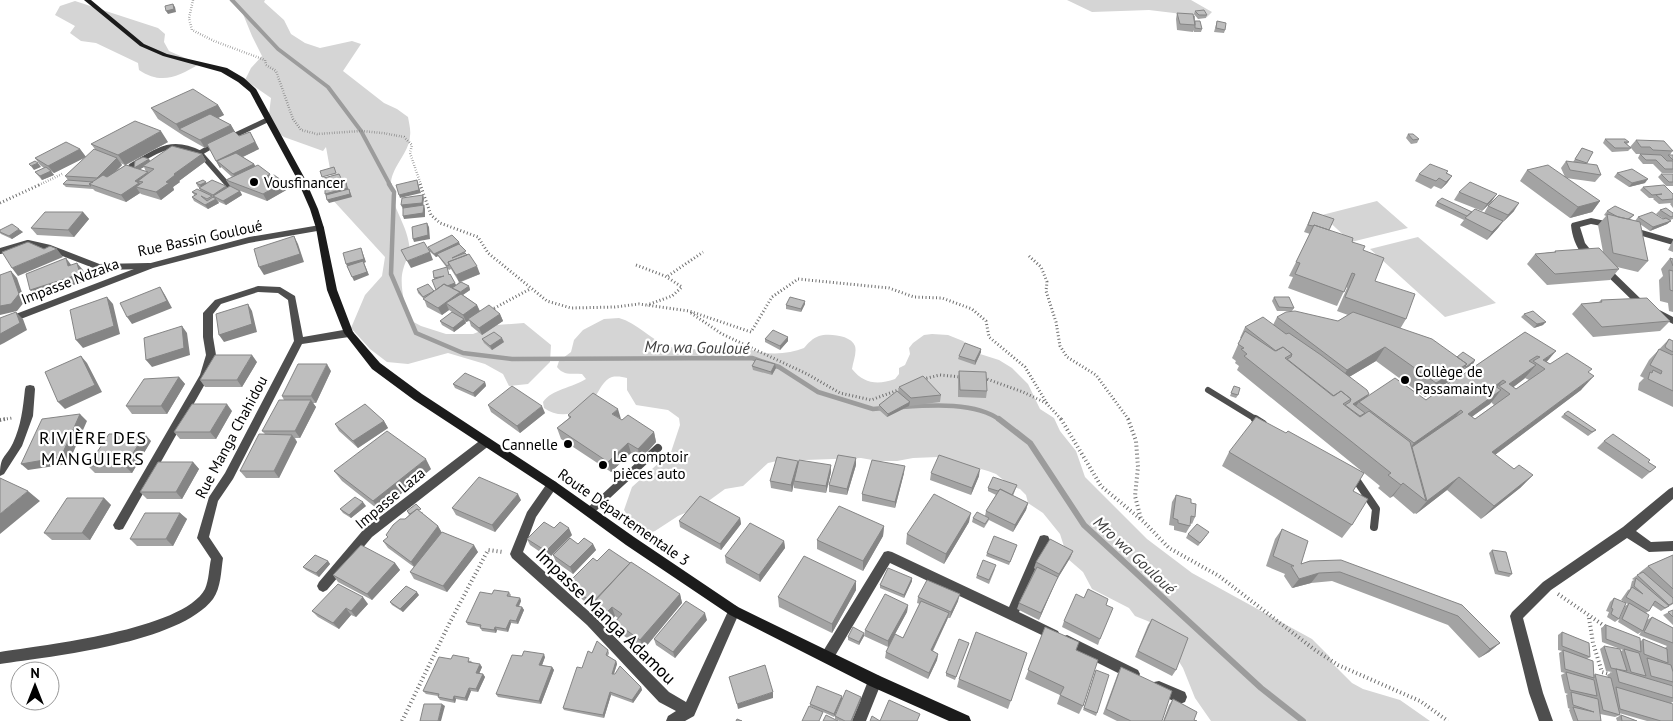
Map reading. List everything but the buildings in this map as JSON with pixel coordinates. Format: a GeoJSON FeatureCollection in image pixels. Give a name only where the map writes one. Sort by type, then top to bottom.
{"type":"FeatureCollection","features":[{"type":"Feature","properties":{"kind":"main road","name":"Route Départementale 3"},"geometry":{"type":"LineString","coordinates":[[87,0],[142,46],[165,55],[224,70],[241,80],[253,91],[300,177],[320,228],[332,290],[349,333],[376,366],[418,397],[552,485],[734,611],[964,721]]}},
{"type":"Feature","properties":{"kind":"street"},"geometry":{"type":"LineString","coordinates":[[1673,242],[1604,223],[1591,221],[1575,225],[1576,237],[1587,254],[1615,277],[1641,304],[1673,321]]}},
{"type":"Feature","properties":{"kind":"street","name":"Rue Bassin Gouloué"},"geometry":{"type":"LineString","coordinates":[[150,266],[250,240],[320,228]]}},
{"type":"Feature","properties":{"kind":"street","name":"Impasse Ndzaka"},"geometry":{"type":"LineString","coordinates":[[0,324],[150,266]]}},
{"type":"Feature","properties":{"kind":"street"},"geometry":{"type":"LineString","coordinates":[[119,525],[206,375],[211,355],[208,337],[208,314],[218,302],[258,289],[280,290],[292,298],[299,341],[349,333]]}},
{"type":"Feature","properties":{"kind":"street","name":"Rue Manga Chahidou"},"geometry":{"type":"LineString","coordinates":[[0,658],[118,638],[156,628],[185,616],[208,595],[217,558],[203,538],[214,500],[229,476],[299,341]]}},
{"type":"Feature","properties":{"kind":"street"},"geometry":{"type":"LineString","coordinates":[[0,471],[17,446],[28,416],[30,388]]}},
{"type":"Feature","properties":{"kind":"street","name":"Impasse Laza"},"geometry":{"type":"LineString","coordinates":[[323,586],[368,533],[486,442]]}},
{"type":"Feature","properties":{"kind":"street","name":"Impasse Manga Adamou"},"geometry":{"type":"LineString","coordinates":[[552,485],[530,515],[516,554],[591,621],[664,697],[689,711]]}},
{"type":"Feature","properties":{"kind":"street"},"geometry":{"type":"LineString","coordinates":[[1546,721],[1536,693],[1516,616],[1547,586],[1627,531],[1673,492]]}},
{"type":"Feature","properties":{"kind":"street"},"geometry":{"type":"LineString","coordinates":[[1627,531],[1649,547],[1673,546]]}},
{"type":"Feature","properties":{"kind":"street"},"geometry":{"type":"LineString","coordinates":[[1012,614],[1044,540]]}},
{"type":"Feature","properties":{"kind":"street"},"geometry":{"type":"LineString","coordinates":[[827,657],[888,556],[1012,614],[1180,697]]}},
{"type":"Feature","properties":{"kind":"street"},"geometry":{"type":"LineString","coordinates":[[673,721],[689,711],[734,611]]}},
{"type":"Feature","properties":{"kind":"street"},"geometry":{"type":"LineString","coordinates":[[859,721],[875,680]]}},
{"type":"Feature","properties":{"kind":"lane"},"geometry":{"type":"LineString","coordinates":[[200,153],[268,120]]}},
{"type":"Feature","properties":{"kind":"lane"},"geometry":{"type":"LineString","coordinates":[[131,166],[172,145],[181,144],[200,153],[228,185]]}},
{"type":"Feature","properties":{"kind":"lane","name":"Rue Bassin Gouloué"},"geometry":{"type":"LineString","coordinates":[[0,251],[28,243],[50,248],[99,267],[150,266]]}},
{"type":"Feature","properties":{"kind":"lane"},"geometry":{"type":"LineString","coordinates":[[1208,390],[1273,430]]}},
{"type":"Feature","properties":{"kind":"lane"},"geometry":{"type":"LineString","coordinates":[[589,512],[658,448]]}},
{"type":"Feature","properties":{"kind":"lane"},"geometry":{"type":"LineString","coordinates":[[1340,471],[1357,481],[1376,509],[1374,527]]}},
{"type":"Feature","properties":{"kind":"path"},"geometry":{"type":"LineString","coordinates":[[193,0],[188,18],[192,30],[214,41],[265,60],[266,65],[276,71],[293,119],[301,130],[317,134],[361,131],[404,137],[412,145],[410,154],[431,214],[440,223],[478,237],[488,253],[547,301],[571,308],[615,307],[639,304],[689,310],[751,332],[772,297],[798,279],[889,288],[914,297],[942,298],[972,309],[986,321],[989,337],[1025,366],[1048,404],[1066,427],[1101,486],[1141,520],[1169,548],[1219,576],[1315,650],[1338,665],[1420,701],[1448,721]]}},
{"type":"Feature","properties":{"kind":"path"},"geometry":{"type":"LineString","coordinates":[[0,203],[62,174]]}},
{"type":"Feature","properties":{"kind":"path"},"geometry":{"type":"LineString","coordinates":[[668,276],[703,252]]}},
{"type":"Feature","properties":{"kind":"path"},"geometry":{"type":"LineString","coordinates":[[1029,256],[1041,267],[1047,282],[1046,290],[1056,322],[1060,346],[1067,357],[1096,375],[1127,416],[1136,441],[1138,467],[1134,496],[1141,520]]}},
{"type":"Feature","properties":{"kind":"path"},"geometry":{"type":"LineString","coordinates":[[636,264],[650,272],[668,276],[682,287],[672,296],[647,305]]}},
{"type":"Feature","properties":{"kind":"path"},"geometry":{"type":"LineString","coordinates":[[485,313],[530,289]]}},
{"type":"Feature","properties":{"kind":"path"},"geometry":{"type":"LineString","coordinates":[[689,310],[722,334],[785,366],[807,374],[840,393],[871,400],[902,388]]}},
{"type":"Feature","properties":{"kind":"path"},"geometry":{"type":"LineString","coordinates":[[918,382],[940,374],[967,377]]}},
{"type":"Feature","properties":{"kind":"path"},"geometry":{"type":"LineString","coordinates":[[976,378],[984,378],[1023,392],[1048,404]]}},
{"type":"Feature","properties":{"kind":"path"},"geometry":{"type":"LineString","coordinates":[[402,721],[449,624],[488,550],[516,554]]}},
{"type":"Feature","properties":{"kind":"path"},"geometry":{"type":"LineString","coordinates":[[1547,586],[1589,618],[1611,629]]}},
{"type":"Feature","properties":{"kind":"path"},"geometry":{"type":"LineString","coordinates":[[1589,618],[1593,643],[1602,672],[1618,676]]}},
{"type":"Feature","properties":{"kind":"shaded area"},"geometry":{"type":"Polygon","coordinates":[[[229,0],[265,0],[264,2],[284,20],[291,34],[305,43],[320,48],[352,41],[361,44],[343,71],[384,103],[408,117],[409,142],[392,176],[391,190],[409,244],[409,251],[402,275],[403,294],[408,319],[421,326],[446,334],[473,334],[496,325],[524,323],[551,345],[550,362],[528,384],[509,386],[503,374],[485,364],[448,353],[408,364],[387,362],[370,349],[351,328],[365,295],[382,276],[385,257],[331,198],[332,180],[326,147],[323,151],[284,137],[271,128],[269,114],[271,98],[245,80],[251,68],[262,56],[243,14],[229,0]]]}},
{"type":"Feature","properties":{"kind":"shaded area"},"geometry":{"type":"Polygon","coordinates":[[[1067,0],[1191,0],[1212,12],[1207,17],[1149,10],[1092,12],[1067,0]]]}},
{"type":"Feature","properties":{"kind":"shaded area"},"geometry":{"type":"Polygon","coordinates":[[[75,1],[158,28],[165,34],[164,42],[169,51],[199,64],[184,73],[169,78],[147,75],[139,70],[138,63],[96,43],[81,41],[70,33],[75,26],[55,15],[60,6],[75,1]]]}},
{"type":"Feature","properties":{"kind":"shaded area"},"geometry":{"type":"Polygon","coordinates":[[[1377,201],[1408,228],[1351,242],[1322,215],[1377,201]]]}},
{"type":"Feature","properties":{"kind":"shaded area"},"geometry":{"type":"Polygon","coordinates":[[[1418,237],[1496,303],[1445,317],[1370,249],[1418,237]]]}},
{"type":"Feature","properties":{"kind":"shaded area"},"geometry":{"type":"Polygon","coordinates":[[[619,318],[632,323],[661,343],[684,349],[733,346],[767,353],[780,353],[793,352],[804,348],[819,336],[844,337],[853,342],[855,346],[852,369],[861,378],[872,382],[895,379],[899,374],[899,368],[905,365],[910,354],[909,348],[924,335],[948,335],[963,341],[980,354],[999,360],[1012,368],[1028,384],[1040,409],[1054,418],[1060,431],[1076,451],[1085,477],[1147,539],[1192,573],[1312,639],[1352,683],[1363,689],[1400,700],[1430,721],[1211,721],[1195,698],[1183,668],[1155,624],[1135,616],[1129,608],[1092,589],[1083,572],[1068,559],[1060,534],[1043,513],[1028,503],[1026,495],[1020,489],[1011,486],[996,474],[938,457],[897,461],[878,461],[861,458],[777,461],[768,463],[743,486],[725,489],[703,505],[678,516],[655,531],[645,534],[637,531],[624,510],[632,487],[671,452],[680,425],[679,418],[668,410],[636,405],[627,390],[627,378],[620,377],[609,378],[590,403],[578,411],[557,414],[544,408],[543,402],[557,391],[586,379],[582,374],[565,373],[557,367],[559,361],[571,352],[574,340],[583,330],[604,319],[619,318]]]}},
{"type":"Feature","properties":{"kind":"waterway","name":"Mro wa Gouloué"},"geometry":{"type":"LineString","coordinates":[[232,0],[278,49],[328,87],[361,131],[390,185]]}},
{"type":"Feature","properties":{"kind":"waterway","name":"Mro wa Gouloué"},"geometry":{"type":"LineString","coordinates":[[389,184],[394,192],[391,274],[416,333],[463,353],[512,359],[752,358],[779,367],[818,392],[873,409],[884,408]]}},
{"type":"Feature","properties":{"kind":"waterway","name":"Mro wa Gouloué"},"geometry":{"type":"LineString","coordinates":[[902,407],[940,405],[966,407],[990,414],[1000,420]]}},
{"type":"Feature","properties":{"kind":"waterway","name":"Mro wa Gouloué"},"geometry":{"type":"LineString","coordinates":[[999,419],[1030,443],[1084,525],[1261,688],[1303,721]]}},
{"type":"Feature","properties":{"kind":"place","name":"Vousfinancer"},"geometry":{"type":"Point","coordinates":[254,182]}},
{"type":"Feature","properties":{"kind":"place","name":"Collège de Passamainty"},"geometry":{"type":"Point","coordinates":[1405,380]}},
{"type":"Feature","properties":{"kind":"place","name":"Cannelle"},"geometry":{"type":"Point","coordinates":[568,444]}},
{"type":"Feature","properties":{"kind":"place","name":"Le comptoir pièces auto"},"geometry":{"type":"Point","coordinates":[603,465]}},
{"type":"Feature","properties":{"kind":"district","name":"RIVIÈRE DES MANGUIERS"},"geometry":{"type":"Point","coordinates":[93,447]}}]}
